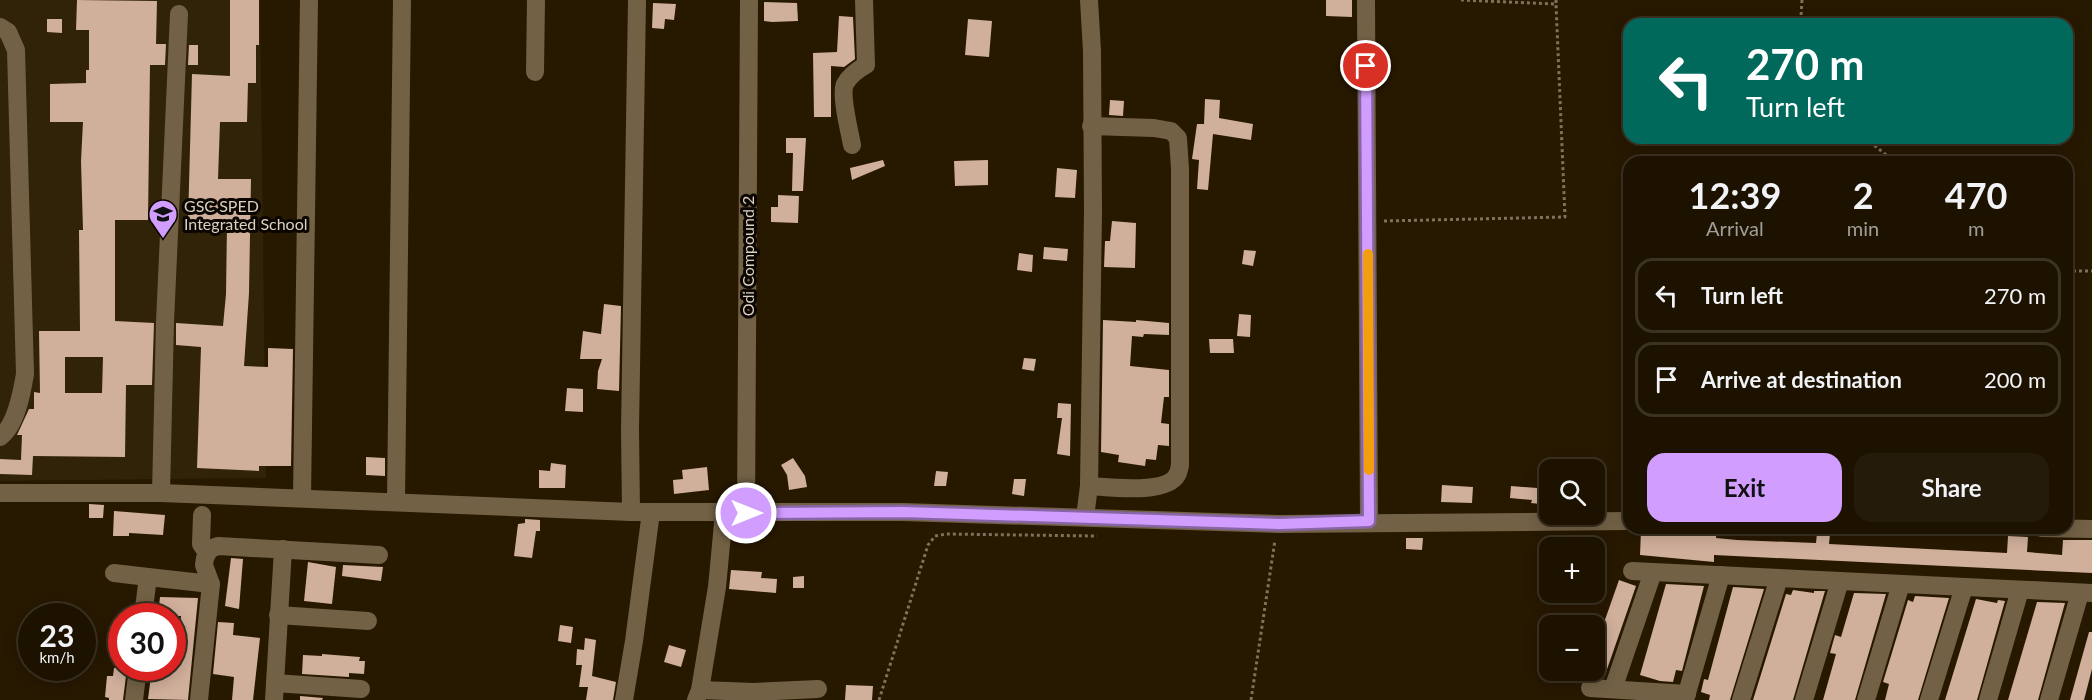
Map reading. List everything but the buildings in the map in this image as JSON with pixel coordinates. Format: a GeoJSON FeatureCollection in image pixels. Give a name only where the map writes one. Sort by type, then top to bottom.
{"type":"FeatureCollection","features":[{"type":"Feature","properties":{"kind":"street"},"geometry":{"type":"LineString","coordinates":[[302,498],[309,0]]}},
{"type":"Feature","properties":{"kind":"street"},"geometry":{"type":"LineString","coordinates":[[396,501],[402,0]]}},
{"type":"Feature","properties":{"kind":"street"},"geometry":{"type":"LineString","coordinates":[[535,72],[536,0]]}},
{"type":"Feature","properties":{"kind":"street"},"geometry":{"type":"LineString","coordinates":[[631,512],[630,430],[637,0]]}},
{"type":"Feature","properties":{"kind":"street","name":"Odi Compound 2"},"geometry":{"type":"LineString","coordinates":[[746,513],[749,0]]}},
{"type":"Feature","properties":{"kind":"street"},"geometry":{"type":"LineString","coordinates":[[852,145],[844,86],[852,74],[866,65],[864,0]]}},
{"type":"Feature","properties":{"kind":"street"},"geometry":{"type":"LineString","coordinates":[[1085,517],[1089,486],[1093,212],[1092,51],[1089,0]]}},
{"type":"Feature","properties":{"kind":"street"},"geometry":{"type":"LineString","coordinates":[[1366,0],[1369,521]]}},
{"type":"Feature","properties":{"kind":"street"},"geometry":{"type":"LineString","coordinates":[[161,493],[165,322],[179,14]]}},
{"type":"Feature","properties":{"kind":"street"},"geometry":{"type":"LineString","coordinates":[[0,27],[13,39],[16,50],[25,374],[15,414],[0,437]]}},
{"type":"Feature","properties":{"kind":"street"},"geometry":{"type":"LineString","coordinates":[[1089,486],[1150,488],[1169,483],[1177,476],[1180,465],[1180,169],[1178,138],[1171,131],[1154,128],[1091,126]]}},
{"type":"Feature","properties":{"kind":"street"},"geometry":{"type":"LineString","coordinates":[[0,493],[161,493],[631,512],[903,512],[1280,524],[1369,521],[1623,521]]}},
{"type":"Feature","properties":{"kind":"street"},"geometry":{"type":"LineString","coordinates":[[624,700],[651,512]]}},
{"type":"Feature","properties":{"kind":"street"},"geometry":{"type":"LineString","coordinates":[[724,513],[717,587],[698,695],[818,689]]}},
{"type":"Feature","properties":{"kind":"street"},"geometry":{"type":"LineString","coordinates":[[202,515],[201,544],[207,553]]}},
{"type":"Feature","properties":{"kind":"street"},"geometry":{"type":"LineString","coordinates":[[2073,529],[2092,529]]}},
{"type":"Feature","properties":{"kind":"street"},"geometry":{"type":"LineString","coordinates":[[199,700],[211,584],[204,565],[207,553],[218,546],[379,555]]}},
{"type":"Feature","properties":{"kind":"street"},"geometry":{"type":"LineString","coordinates":[[283,549],[275,692],[361,689]]}},
{"type":"Feature","properties":{"kind":"street"},"geometry":{"type":"LineString","coordinates":[[1632,571],[2086,593],[2049,700]]}},
{"type":"Feature","properties":{"kind":"street"},"geometry":{"type":"LineString","coordinates":[[1613,689],[1653,572]]}},
{"type":"Feature","properties":{"kind":"street"},"geometry":{"type":"LineString","coordinates":[[114,573],[211,584]]}},
{"type":"Feature","properties":{"kind":"street"},"geometry":{"type":"LineString","coordinates":[[1590,688],[1686,697],[1721,575]]}},
{"type":"Feature","properties":{"kind":"street"},"geometry":{"type":"LineString","coordinates":[[145,603],[148,577]]}},
{"type":"Feature","properties":{"kind":"street"},"geometry":{"type":"LineString","coordinates":[[1741,700],[1779,578]]}},
{"type":"Feature","properties":{"kind":"street"},"geometry":{"type":"LineString","coordinates":[[1804,700],[1840,581]]}},
{"type":"Feature","properties":{"kind":"street"},"geometry":{"type":"LineString","coordinates":[[1866,700],[1901,584]]}},
{"type":"Feature","properties":{"kind":"street"},"geometry":{"type":"LineString","coordinates":[[1929,700],[1964,587]]}},
{"type":"Feature","properties":{"kind":"street"},"geometry":{"type":"LineString","coordinates":[[1988,700],[2020,590]]}},
{"type":"Feature","properties":{"kind":"street"},"geometry":{"type":"LineString","coordinates":[[278,615],[368,621]]}},
{"type":"Feature","properties":{"kind":"street"},"geometry":{"type":"LineString","coordinates":[[134,700],[136,681]]}},
{"type":"Feature","properties":{"kind":"path"},"geometry":{"type":"LineString","coordinates":[[1368,221],[1565,216],[1556,2],[1461,0]]}},
{"type":"Feature","properties":{"kind":"path"},"geometry":{"type":"LineString","coordinates":[[1802,0],[1802,18]]}},
{"type":"Feature","properties":{"kind":"path"},"geometry":{"type":"LineString","coordinates":[[1873,144],[1888,156]]}},
{"type":"Feature","properties":{"kind":"path"},"geometry":{"type":"LineString","coordinates":[[2073,271],[2092,271]]}},
{"type":"Feature","properties":{"kind":"path"},"geometry":{"type":"LineString","coordinates":[[1251,700],[1275,539],[1280,524]]}},
{"type":"Feature","properties":{"kind":"path"},"geometry":{"type":"LineString","coordinates":[[879,700],[928,545],[935,536],[946,534],[1099,536]]}},
{"type":"Feature","properties":{"kind":"shaded area","name":"GSC SPED Integrated School"},"geometry":{"type":"Polygon","coordinates":[[[0,0],[260,0],[266,478],[0,481],[0,0]]]}},
{"type":"Feature","properties":{"kind":"slow traffic"},"geometry":{"type":"LineString","coordinates":[[1368,254],[1369,470]]}},
{"type":"Feature","properties":{"kind":"place","name":"GSC SPED Integrated School"},"geometry":{"type":"Point","coordinates":[163,240]}},
{"type":"Feature","properties":{"kind":"route"},"geometry":{"type":"LineString","coordinates":[[746,513],[903,512],[1280,524],[1369,521],[1366,66]]}}]}
